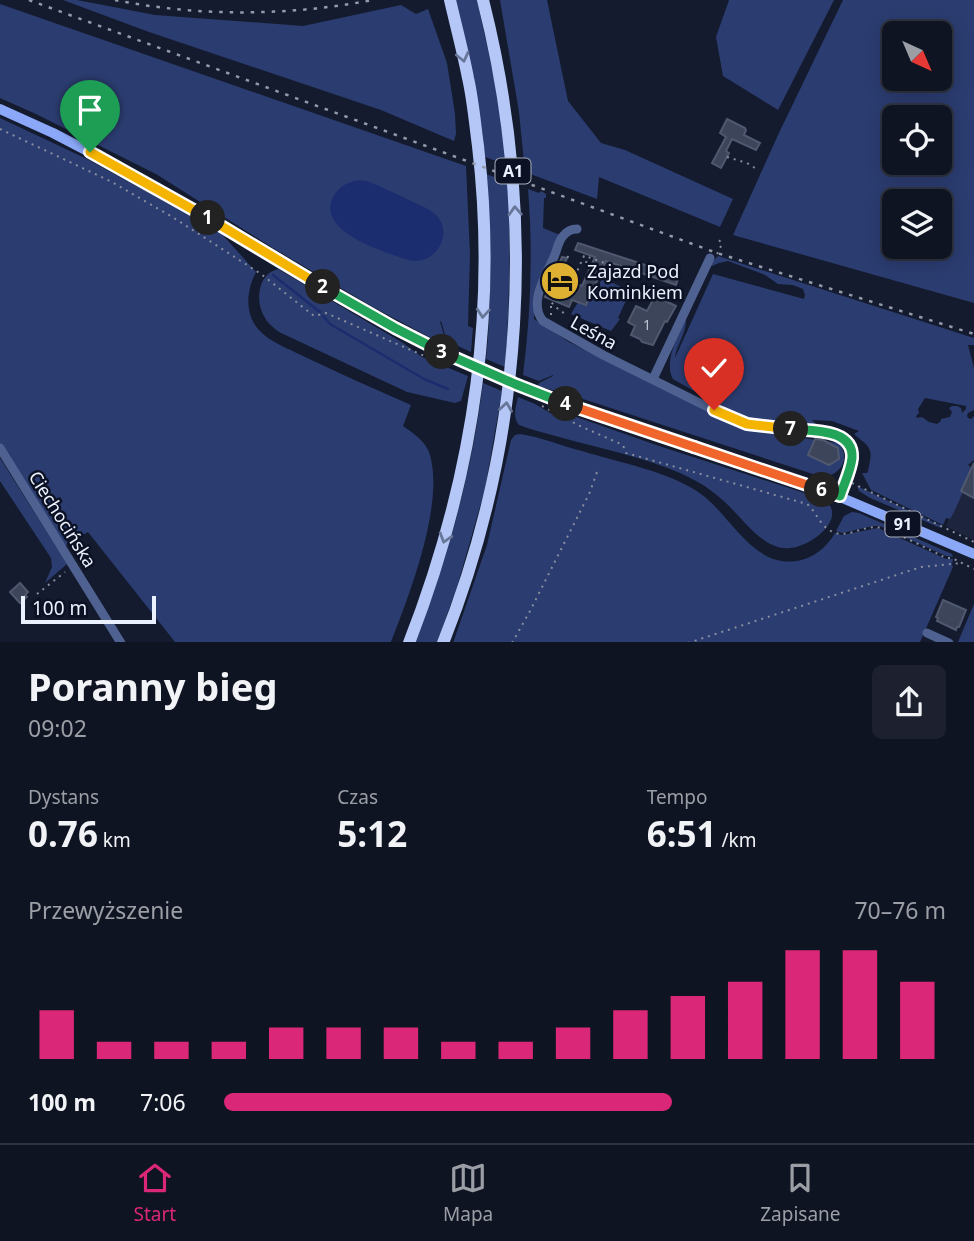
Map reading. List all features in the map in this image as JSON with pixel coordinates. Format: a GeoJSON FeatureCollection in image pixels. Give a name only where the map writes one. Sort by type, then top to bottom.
{"type":"FeatureCollection","features":[{"type":"Feature","properties":{"kind":"highway","name":"A1"},"geometry":{"type":"LineString","coordinates":[[409,642],[456,502],[473,412],[481,344],[485,281],[482,183],[468,79],[450,0]]}},
{"type":"Feature","properties":{"kind":"highway","name":"A1"},"geometry":{"type":"LineString","coordinates":[[443,642],[484,521],[502,436],[512,365],[516,215],[511,154],[484,0]]}},
{"type":"Feature","properties":{"kind":"highway"},"geometry":{"type":"LineString","coordinates":[[492,0],[497,25],[497,63]]}},
{"type":"Feature","properties":{"kind":"main road","name":"91"},"geometry":{"type":"LineString","coordinates":[[0,109],[124,170],[443,358],[536,393],[840,496],[970,553]]}},
{"type":"Feature","properties":{"kind":"street","name":"Leśna"},"geometry":{"type":"LineString","coordinates":[[577,229],[571,229],[561,238],[540,291],[538,315],[548,324],[603,355],[742,423],[827,433],[841,438],[850,446],[852,454],[840,496]]}},
{"type":"Feature","properties":{"kind":"street"},"geometry":{"type":"LineString","coordinates":[[653,379],[710,258]]}},
{"type":"Feature","properties":{"kind":"street","name":"Ciechocińska"},"geometry":{"type":"LineString","coordinates":[[0,448],[121,642]]}},
{"type":"Feature","properties":{"kind":"street"},"geometry":{"type":"LineString","coordinates":[[927,633],[949,642]]}},
{"type":"Feature","properties":{"kind":"path"},"geometry":{"type":"LineString","coordinates":[[0,129],[112,182],[174,218],[261,274],[314,316],[326,313],[443,358]]}},
{"type":"Feature","properties":{"kind":"path"},"geometry":{"type":"LineString","coordinates":[[727,157],[755,168]]}},
{"type":"Feature","properties":{"kind":"path"},"geometry":{"type":"LineString","coordinates":[[710,258],[715,257],[722,244],[719,240]]}},
{"type":"Feature","properties":{"kind":"path"},"geometry":{"type":"LineString","coordinates":[[568,256],[564,272],[571,277],[575,276],[584,256],[610,265],[597,286]]}},
{"type":"Feature","properties":{"kind":"path"},"geometry":{"type":"LineString","coordinates":[[586,263],[588,257]]}},
{"type":"Feature","properties":{"kind":"path"},"geometry":{"type":"LineString","coordinates":[[548,324],[552,313],[551,302],[568,314]]}},
{"type":"Feature","properties":{"kind":"path"},"geometry":{"type":"LineString","coordinates":[[540,405],[623,445],[626,453],[807,504],[830,531],[841,534],[880,527],[974,569]]}},
{"type":"Feature","properties":{"kind":"path"},"geometry":{"type":"LineString","coordinates":[[512,642],[590,492],[597,472]]}},
{"type":"Feature","properties":{"kind":"path"},"geometry":{"type":"LineString","coordinates":[[845,479],[974,542]]}},
{"type":"Feature","properties":{"kind":"path"},"geometry":{"type":"LineString","coordinates":[[688,642],[921,567],[962,563]]}},
{"type":"Feature","properties":{"kind":"path"},"geometry":{"type":"LineString","coordinates":[[37,594],[74,565]]}},
{"type":"Feature","properties":{"kind":"shaded area"},"geometry":{"type":"Polygon","coordinates":[[[63,0],[77,0],[155,15],[303,26],[401,5],[416,14],[428,9],[447,63],[455,114],[454,141],[381,110],[149,32],[63,0]]]}},
{"type":"Feature","properties":{"kind":"shaded area"},"geometry":{"type":"Polygon","coordinates":[[[456,0],[477,0],[496,87],[507,165],[485,157],[456,0]]]}},
{"type":"Feature","properties":{"kind":"shaded area"},"geometry":{"type":"Polygon","coordinates":[[[500,0],[547,0],[568,101],[601,143],[625,150],[733,199],[720,227],[599,177],[597,199],[525,172],[519,112],[500,0]]]}},
{"type":"Feature","properties":{"kind":"shaded area"},"geometry":{"type":"Polygon","coordinates":[[[729,0],[834,0],[778,110],[723,76],[716,37],[729,0]]]}},
{"type":"Feature","properties":{"kind":"shaded area"},"geometry":{"type":"Polygon","coordinates":[[[843,0],[974,0],[974,303],[733,235],[843,0]]]}},
{"type":"Feature","properties":{"kind":"shaded area"},"geometry":{"type":"Polygon","coordinates":[[[0,4],[466,166],[470,254],[468,326],[473,328],[471,352],[447,341],[441,321],[446,341],[444,345],[273,248],[156,174],[0,98],[0,4]]]}},
{"type":"Feature","properties":{"kind":"shaded area"},"geometry":{"type":"Polygon","coordinates":[[[0,118],[85,158],[220,232],[256,272],[248,303],[255,326],[261,332],[286,348],[411,405],[403,426],[421,440],[429,452],[433,472],[433,496],[423,548],[391,642],[175,642],[88,532],[61,548],[0,447],[0,118]]]}},
{"type":"Feature","properties":{"kind":"shaded area"},"geometry":{"type":"Polygon","coordinates":[[[486,174],[508,182],[509,275],[505,367],[486,359],[490,289],[486,174]]]}},
{"type":"Feature","properties":{"kind":"shaded area"},"geometry":{"type":"Polygon","coordinates":[[[359,180],[384,188],[435,214],[443,228],[443,236],[437,250],[424,259],[408,260],[362,242],[340,228],[333,219],[330,208],[333,197],[344,185],[359,180]]]}},
{"type":"Feature","properties":{"kind":"shaded area"},"geometry":{"type":"Polygon","coordinates":[[[528,189],[546,194],[543,228],[565,237],[535,298],[534,319],[569,342],[747,430],[838,443],[844,451],[840,469],[831,475],[819,476],[538,386],[553,375],[539,381],[523,375],[530,282],[528,189]]]}},
{"type":"Feature","properties":{"kind":"shaded area"},"geometry":{"type":"Polygon","coordinates":[[[718,256],[974,338],[974,345],[968,345],[974,368],[974,410],[967,416],[971,419],[974,416],[974,460],[968,465],[972,468],[950,519],[946,518],[943,525],[871,490],[862,473],[868,471],[871,453],[868,446],[854,434],[859,431],[832,421],[812,420],[816,424],[768,423],[739,417],[673,379],[670,364],[676,340],[686,318],[675,358],[713,274],[804,299],[803,289],[778,284],[765,275],[728,261],[709,265],[718,256]],[[925,398],[916,416],[937,424],[941,419],[950,417],[952,412],[949,408],[952,406],[961,408],[962,413],[966,406],[925,398]]]}},
{"type":"Feature","properties":{"kind":"shaded area"},"geometry":{"type":"Polygon","coordinates":[[[278,269],[422,357],[468,376],[461,401],[455,403],[407,392],[279,332],[265,318],[259,295],[266,276],[278,269]]]}},
{"type":"Feature","properties":{"kind":"shaded area"},"geometry":{"type":"Polygon","coordinates":[[[602,278],[628,290],[618,318],[620,319],[611,331],[571,314],[578,302],[586,305],[594,286],[598,288],[602,278]]]}},
{"type":"Feature","properties":{"kind":"shaded area"},"geometry":{"type":"Polygon","coordinates":[[[483,383],[502,391],[485,489],[457,587],[437,642],[415,642],[457,514],[483,383]]]}},
{"type":"Feature","properties":{"kind":"shaded area"},"geometry":{"type":"Polygon","coordinates":[[[518,397],[552,414],[571,415],[820,498],[829,505],[832,513],[830,522],[815,538],[805,544],[784,548],[768,543],[714,493],[681,474],[630,456],[519,425],[515,415],[518,397]]]}},
{"type":"Feature","properties":{"kind":"shaded area"},"geometry":{"type":"Polygon","coordinates":[[[515,435],[544,439],[674,479],[701,494],[746,541],[766,556],[777,560],[794,561],[810,557],[824,547],[835,533],[842,535],[878,528],[946,559],[953,559],[953,567],[920,642],[453,642],[487,545],[511,440],[515,435]]]}},
{"type":"Feature","properties":{"kind":"shaded area"},"geometry":{"type":"Polygon","coordinates":[[[0,458],[67,564],[45,583],[52,567],[51,558],[0,481],[0,458]]]}},
{"type":"Feature","properties":{"kind":"shaded area"},"geometry":{"type":"Polygon","coordinates":[[[974,463],[974,540],[946,526],[974,463]]]}},
{"type":"Feature","properties":{"kind":"shaded area"},"geometry":{"type":"Polygon","coordinates":[[[857,486],[942,526],[941,528],[870,498],[859,491],[857,486]]]}},
{"type":"Feature","properties":{"kind":"shaded area"},"geometry":{"type":"Polygon","coordinates":[[[852,512],[952,554],[953,557],[880,526],[842,533],[836,531],[844,516],[852,512]]]}},
{"type":"Feature","properties":{"kind":"shaded area"},"geometry":{"type":"Polygon","coordinates":[[[974,604],[974,642],[958,642],[974,604]]]}},
{"type":"Feature","properties":{"kind":"building"},"geometry":{"type":"Polygon","coordinates":[[[727,119],[745,128],[744,135],[760,143],[756,150],[732,139],[726,151],[729,153],[721,168],[712,163],[726,137],[720,133],[727,119]]]}},
{"type":"Feature","properties":{"kind":"building"},"geometry":{"type":"Polygon","coordinates":[[[578,243],[679,276],[676,285],[606,261],[586,305],[572,300],[569,307],[545,297],[562,257],[567,258],[559,276],[582,286],[595,257],[575,250],[578,243]]]}},
{"type":"Feature","properties":{"kind":"building"},"geometry":{"type":"Polygon","coordinates":[[[655,296],[676,306],[653,345],[631,335],[635,326],[628,322],[636,306],[647,311],[655,296]]]}},
{"type":"Feature","properties":{"kind":"building"},"geometry":{"type":"Polygon","coordinates":[[[815,439],[838,448],[839,459],[829,465],[808,455],[815,439]]]}},
{"type":"Feature","properties":{"kind":"building"},"geometry":{"type":"Polygon","coordinates":[[[974,463],[974,498],[961,491],[974,463]]]}},
{"type":"Feature","properties":{"kind":"building"},"geometry":{"type":"Polygon","coordinates":[[[20,583],[28,592],[25,595],[27,597],[20,603],[10,592],[20,583]]]}},
{"type":"Feature","properties":{"kind":"building"},"geometry":{"type":"Polygon","coordinates":[[[943,600],[966,610],[956,630],[937,621],[943,600]]]}},
{"type":"Feature","properties":{"kind":"waterway"},"geometry":{"type":"LineString","coordinates":[[273,275],[320,312]]}},
{"type":"Feature","properties":{"kind":"waterway"},"geometry":{"type":"LineString","coordinates":[[323,316],[330,324],[424,379],[448,389]]}},
{"type":"Feature","properties":{"kind":"railway"},"geometry":{"type":"LineString","coordinates":[[29,0],[717,253],[974,334]]}},
{"type":"Feature","properties":{"kind":"railway"},"geometry":{"type":"LineString","coordinates":[[115,0],[212,12],[276,12],[373,0]]}},
{"type":"Feature","properties":{"kind":"place","name":"Zajazd Pod Kominkiem"},"geometry":{"type":"Point","coordinates":[560,281]}},
{"type":"Feature","properties":{"kind":"route"},"geometry":{"type":"LineString","coordinates":[[90,152],[181,202],[395,328],[480,370],[551,399],[840,496],[852,459],[850,446],[844,440],[827,433],[759,427],[736,421],[714,410]]}}]}
